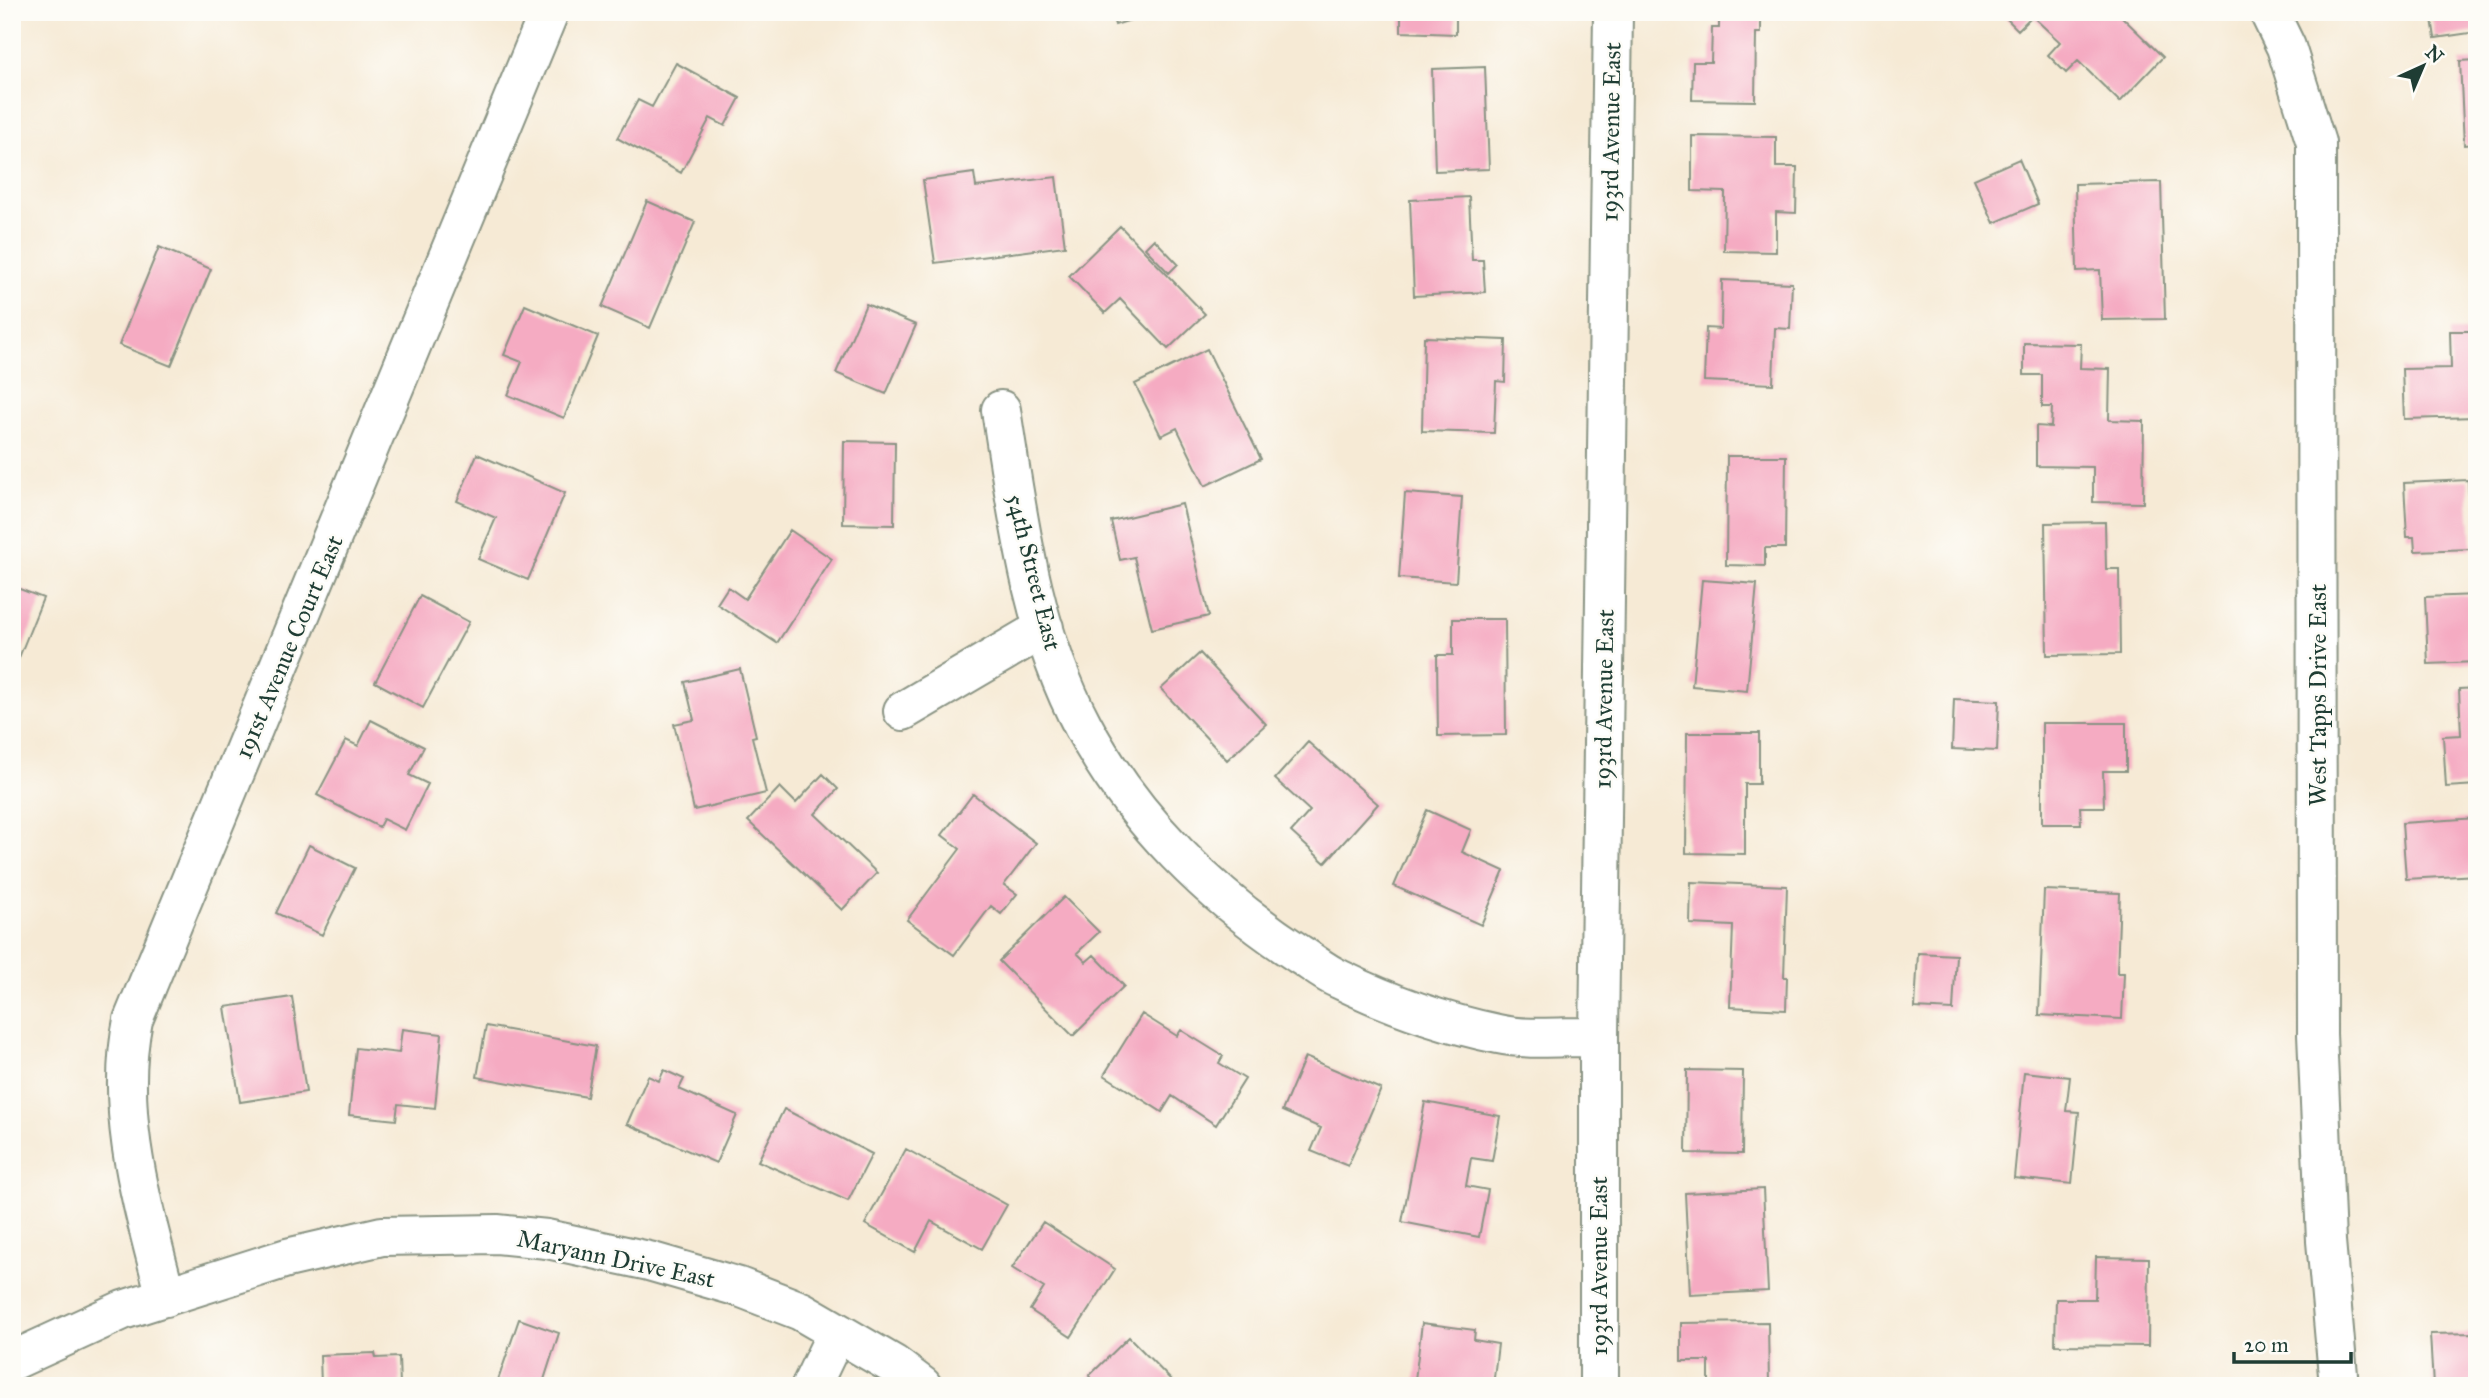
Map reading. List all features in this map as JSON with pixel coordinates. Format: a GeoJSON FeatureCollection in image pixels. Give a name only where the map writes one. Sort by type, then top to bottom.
{"type":"FeatureCollection","features":[{"type":"Feature","properties":{"kind":"street","name":"191st Avenue Court East"},"geometry":{"type":"LineString","coordinates":[[166,1297],[136,1180],[125,1094],[127,1051],[133,1020],[549,12]]}},
{"type":"Feature","properties":{"kind":"street","name":"193rd Avenue East"},"geometry":{"type":"LineString","coordinates":[[1599,1386],[1599,1037],[1613,12]]}},
{"type":"Feature","properties":{"kind":"street","name":"West Tapps Drive East"},"geometry":{"type":"LineString","coordinates":[[2269,12],[2287,47],[2316,143],[2317,1034],[2326,1241],[2339,1386]]}},
{"type":"Feature","properties":{"kind":"street","name":"54th Street East"},"geometry":{"type":"LineString","coordinates":[[1002,410],[1023,547],[1044,628],[1083,725],[1114,775],[1177,854],[1222,898],[1337,979],[1423,1012],[1501,1035],[1599,1037]]}},
{"type":"Feature","properties":{"kind":"street"},"geometry":{"type":"LineString","coordinates":[[903,711],[1044,628]]}},
{"type":"Feature","properties":{"kind":"street","name":"Maryann Drive East"},"geometry":{"type":"LineString","coordinates":[[12,1361],[123,1310],[287,1258],[382,1236],[497,1234],[547,1239],[649,1261],[726,1283],[801,1311],[922,1386]]}},
{"type":"Feature","properties":{"kind":"street"},"geometry":{"type":"LineString","coordinates":[[811,1386],[836,1332]]}},
{"type":"Feature","properties":{"kind":"building"},"geometry":{"type":"Polygon","coordinates":[[[1111,12],[1153,12],[1153,13],[1115,25],[1111,12]]]}},
{"type":"Feature","properties":{"kind":"building"},"geometry":{"type":"Polygon","coordinates":[[[1401,12],[1456,12],[1456,34],[1401,32],[1401,12]]]}},
{"type":"Feature","properties":{"kind":"building"},"geometry":{"type":"Polygon","coordinates":[[[1719,12],[1761,12],[1761,33],[1756,33],[1755,101],[1692,100],[1693,62],[1711,62],[1712,28],[1719,28],[1719,12]]]}},
{"type":"Feature","properties":{"kind":"building"},"geometry":{"type":"Polygon","coordinates":[[[2000,12],[2117,12],[2163,57],[2120,102],[2078,61],[2066,73],[2048,55],[2060,42],[2032,16],[2018,30],[2000,12]]]}},
{"type":"Feature","properties":{"kind":"building"},"geometry":{"type":"Polygon","coordinates":[[[2431,12],[2477,12],[2477,32],[2435,38],[2431,12]]]}},
{"type":"Feature","properties":{"kind":"building"},"geometry":{"type":"Polygon","coordinates":[[[2477,60],[2477,144],[2464,145],[2460,61],[2477,60]]]}},
{"type":"Feature","properties":{"kind":"building"},"geometry":{"type":"Polygon","coordinates":[[[676,63],[740,98],[725,126],[710,118],[681,173],[617,138],[638,100],[652,107],[676,63]]]}},
{"type":"Feature","properties":{"kind":"building"},"geometry":{"type":"Polygon","coordinates":[[[1485,67],[1489,169],[1435,171],[1432,69],[1485,67]]]}},
{"type":"Feature","properties":{"kind":"building"},"geometry":{"type":"Polygon","coordinates":[[[1692,136],[1776,137],[1776,167],[1797,167],[1796,213],[1776,212],[1776,252],[1724,251],[1725,192],[1692,191],[1692,136]]]}},
{"type":"Feature","properties":{"kind":"building"},"geometry":{"type":"Polygon","coordinates":[[[2019,159],[2038,204],[1994,223],[1974,179],[2019,159]]]}},
{"type":"Feature","properties":{"kind":"building"},"geometry":{"type":"Polygon","coordinates":[[[974,173],[976,187],[1056,177],[1065,246],[935,263],[923,180],[974,173]]]}},
{"type":"Feature","properties":{"kind":"building"},"geometry":{"type":"Polygon","coordinates":[[[2161,182],[2165,319],[2102,320],[2100,270],[2077,271],[2075,184],[2161,182]]]}},
{"type":"Feature","properties":{"kind":"building"},"geometry":{"type":"Polygon","coordinates":[[[1469,197],[1472,260],[1483,260],[1485,292],[1414,296],[1410,200],[1469,197]]]}},
{"type":"Feature","properties":{"kind":"building"},"geometry":{"type":"Polygon","coordinates":[[[647,201],[695,222],[650,328],[602,307],[647,201]]]}},
{"type":"Feature","properties":{"kind":"building"},"geometry":{"type":"Polygon","coordinates":[[[1120,226],[1205,314],[1168,349],[1120,299],[1105,313],[1069,276],[1120,226]]]}},
{"type":"Feature","properties":{"kind":"building"},"geometry":{"type":"Polygon","coordinates":[[[1154,239],[1178,264],[1169,273],[1145,248],[1154,239]]]}},
{"type":"Feature","properties":{"kind":"building"},"geometry":{"type":"Polygon","coordinates":[[[159,247],[211,269],[171,366],[119,345],[159,247]]]}},
{"type":"Feature","properties":{"kind":"building"},"geometry":{"type":"Polygon","coordinates":[[[1722,280],[1792,283],[1790,329],[1775,328],[1773,384],[1704,381],[1706,328],[1721,329],[1722,280]]]}},
{"type":"Feature","properties":{"kind":"building"},"geometry":{"type":"Polygon","coordinates":[[[866,304],[916,325],[886,394],[836,373],[866,304]]]}},
{"type":"Feature","properties":{"kind":"building"},"geometry":{"type":"Polygon","coordinates":[[[525,305],[598,336],[564,418],[508,395],[522,362],[504,355],[525,305]]]}},
{"type":"Feature","properties":{"kind":"building"},"geometry":{"type":"Polygon","coordinates":[[[2450,331],[2477,331],[2477,417],[2404,419],[2402,369],[2451,368],[2450,331]]]}},
{"type":"Feature","properties":{"kind":"building"},"geometry":{"type":"Polygon","coordinates":[[[1424,337],[1506,340],[1505,382],[1496,381],[1494,433],[1422,431],[1424,337]]]}},
{"type":"Feature","properties":{"kind":"building"},"geometry":{"type":"Polygon","coordinates":[[[2024,343],[2081,344],[2080,368],[2110,369],[2109,420],[2144,421],[2143,503],[2093,502],[2093,467],[2036,466],[2036,426],[2051,427],[2052,407],[2042,407],[2042,375],[2024,375],[2024,343]]]}},
{"type":"Feature","properties":{"kind":"building"},"geometry":{"type":"Polygon","coordinates":[[[1207,349],[1261,459],[1205,486],[1177,428],[1161,436],[1135,384],[1207,349]]]}},
{"type":"Feature","properties":{"kind":"building"},"geometry":{"type":"Polygon","coordinates":[[[844,441],[895,442],[894,525],[843,524],[844,441]]]}},
{"type":"Feature","properties":{"kind":"building"},"geometry":{"type":"Polygon","coordinates":[[[477,454],[565,493],[528,580],[478,559],[496,518],[457,501],[477,454]]]}},
{"type":"Feature","properties":{"kind":"building"},"geometry":{"type":"Polygon","coordinates":[[[1727,456],[1786,456],[1785,548],[1765,548],[1765,566],[1726,565],[1727,456]]]}},
{"type":"Feature","properties":{"kind":"building"},"geometry":{"type":"Polygon","coordinates":[[[2468,480],[2472,549],[2415,551],[2414,537],[2407,537],[2404,483],[2468,480]]]}},
{"type":"Feature","properties":{"kind":"building"},"geometry":{"type":"Polygon","coordinates":[[[1405,493],[1462,497],[1456,582],[1399,578],[1405,493]]]}},
{"type":"Feature","properties":{"kind":"building"},"geometry":{"type":"Polygon","coordinates":[[[1182,504],[1209,616],[1152,629],[1134,557],[1120,560],[1111,521],[1182,504]]]}},
{"type":"Feature","properties":{"kind":"building"},"geometry":{"type":"Polygon","coordinates":[[[2105,522],[2106,569],[2119,569],[2120,654],[2047,655],[2045,523],[2105,522]]]}},
{"type":"Feature","properties":{"kind":"building"},"geometry":{"type":"Polygon","coordinates":[[[790,530],[832,559],[777,643],[717,604],[728,587],[745,599],[790,530]]]}},
{"type":"Feature","properties":{"kind":"building"},"geometry":{"type":"Polygon","coordinates":[[[1702,580],[1757,584],[1747,691],[1692,686],[1702,580]]]}},
{"type":"Feature","properties":{"kind":"building"},"geometry":{"type":"Polygon","coordinates":[[[12,586],[43,598],[12,675],[12,586]]]}},
{"type":"Feature","properties":{"kind":"building"},"geometry":{"type":"Polygon","coordinates":[[[2477,595],[2477,662],[2428,664],[2425,597],[2477,595]]]}},
{"type":"Feature","properties":{"kind":"building"},"geometry":{"type":"Polygon","coordinates":[[[420,596],[469,622],[423,708],[375,682],[420,596]]]}},
{"type":"Feature","properties":{"kind":"building"},"geometry":{"type":"Polygon","coordinates":[[[1453,619],[1505,619],[1506,735],[1438,736],[1437,655],[1453,655],[1453,619]]]}},
{"type":"Feature","properties":{"kind":"building"},"geometry":{"type":"Polygon","coordinates":[[[1200,653],[1266,724],[1227,760],[1161,689],[1200,653]]]}},
{"type":"Feature","properties":{"kind":"building"},"geometry":{"type":"Polygon","coordinates":[[[740,669],[756,736],[752,737],[766,793],[694,810],[674,724],[694,720],[685,682],[740,669]]]}},
{"type":"Feature","properties":{"kind":"building"},"geometry":{"type":"Polygon","coordinates":[[[2477,688],[2477,785],[2446,787],[2443,736],[2461,735],[2459,689],[2477,688]]]}},
{"type":"Feature","properties":{"kind":"building"},"geometry":{"type":"Polygon","coordinates":[[[1954,699],[1999,701],[1997,751],[1952,749],[1954,699]]]}},
{"type":"Feature","properties":{"kind":"building"},"geometry":{"type":"Polygon","coordinates":[[[371,720],[424,747],[409,775],[428,784],[405,830],[383,819],[379,827],[317,795],[346,740],[358,746],[371,720]]]}},
{"type":"Feature","properties":{"kind":"building"},"geometry":{"type":"Polygon","coordinates":[[[2042,723],[2126,723],[2126,771],[2103,771],[2104,807],[2080,807],[2081,824],[2042,824],[2042,723]]]}},
{"type":"Feature","properties":{"kind":"building"},"geometry":{"type":"Polygon","coordinates":[[[1687,733],[1759,733],[1759,784],[1745,784],[1745,854],[1686,853],[1687,733]]]}},
{"type":"Feature","properties":{"kind":"building"},"geometry":{"type":"Polygon","coordinates":[[[1308,742],[1378,804],[1325,863],[1291,832],[1310,811],[1275,779],[1308,742]]]}},
{"type":"Feature","properties":{"kind":"building"},"geometry":{"type":"Polygon","coordinates":[[[823,774],[838,789],[815,814],[877,873],[842,910],[748,821],[780,787],[796,803],[823,774]]]}},
{"type":"Feature","properties":{"kind":"building"},"geometry":{"type":"Polygon","coordinates":[[[973,794],[1036,843],[1004,885],[1017,894],[1001,914],[991,906],[954,955],[907,920],[960,849],[942,835],[973,794]]]}},
{"type":"Feature","properties":{"kind":"building"},"geometry":{"type":"Polygon","coordinates":[[[1427,810],[1471,830],[1462,852],[1504,871],[1481,925],[1394,886],[1427,810]]]}},
{"type":"Feature","properties":{"kind":"building"},"geometry":{"type":"Polygon","coordinates":[[[2477,818],[2477,875],[2406,879],[2402,823],[2477,818]]]}},
{"type":"Feature","properties":{"kind":"building"},"geometry":{"type":"Polygon","coordinates":[[[309,845],[355,868],[322,935],[276,913],[309,845]]]}},
{"type":"Feature","properties":{"kind":"building"},"geometry":{"type":"Polygon","coordinates":[[[1691,882],[1787,886],[1784,977],[1787,977],[1786,1010],[1730,1007],[1733,926],[1690,924],[1691,882]]]}},
{"type":"Feature","properties":{"kind":"building"},"geometry":{"type":"Polygon","coordinates":[[[2044,890],[2120,893],[2117,973],[2124,973],[2122,1019],[2039,1015],[2044,890]]]}},
{"type":"Feature","properties":{"kind":"building"},"geometry":{"type":"Polygon","coordinates":[[[1064,897],[1099,932],[1077,953],[1086,962],[1094,955],[1124,986],[1073,1036],[999,961],[1064,897]]]}},
{"type":"Feature","properties":{"kind":"building"},"geometry":{"type":"Polygon","coordinates":[[[1918,953],[1956,955],[1953,1010],[1915,1008],[1918,953]]]}},
{"type":"Feature","properties":{"kind":"building"},"geometry":{"type":"Polygon","coordinates":[[[292,997],[306,1092],[240,1102],[225,1007],[292,997]]]}},
{"type":"Feature","properties":{"kind":"building"},"geometry":{"type":"Polygon","coordinates":[[[1142,1014],[1177,1036],[1181,1030],[1223,1056],[1219,1063],[1245,1079],[1216,1125],[1172,1096],[1162,1112],[1104,1075],[1142,1014]]]}},
{"type":"Feature","properties":{"kind":"building"},"geometry":{"type":"Polygon","coordinates":[[[486,1026],[596,1046],[587,1097],[477,1077],[486,1026]]]}},
{"type":"Feature","properties":{"kind":"building"},"geometry":{"type":"Polygon","coordinates":[[[402,1029],[442,1034],[435,1108],[398,1104],[396,1120],[349,1115],[356,1048],[399,1053],[402,1029]]]}},
{"type":"Feature","properties":{"kind":"building"},"geometry":{"type":"Polygon","coordinates":[[[1305,1057],[1381,1089],[1348,1166],[1311,1151],[1321,1128],[1282,1111],[1305,1057]]]}},
{"type":"Feature","properties":{"kind":"building"},"geometry":{"type":"Polygon","coordinates":[[[664,1070],[684,1079],[679,1089],[737,1115],[716,1163],[627,1124],[648,1076],[659,1081],[664,1070]]]}},
{"type":"Feature","properties":{"kind":"building"},"geometry":{"type":"Polygon","coordinates":[[[1687,1070],[1743,1071],[1742,1154],[1686,1153],[1687,1070]]]}},
{"type":"Feature","properties":{"kind":"building"},"geometry":{"type":"Polygon","coordinates":[[[2024,1072],[2070,1077],[2066,1111],[2079,1112],[2072,1184],[2014,1178],[2024,1072]]]}},
{"type":"Feature","properties":{"kind":"building"},"geometry":{"type":"Polygon","coordinates":[[[1425,1102],[1500,1116],[1492,1161],[1471,1158],[1466,1186],[1488,1190],[1479,1237],[1402,1222],[1425,1102]]]}},
{"type":"Feature","properties":{"kind":"building"},"geometry":{"type":"Polygon","coordinates":[[[784,1109],[872,1154],[848,1201],[758,1161],[784,1109]]]}},
{"type":"Feature","properties":{"kind":"building"},"geometry":{"type":"Polygon","coordinates":[[[906,1149],[1007,1205],[982,1249],[931,1221],[915,1252],[865,1224],[906,1149]]]}},
{"type":"Feature","properties":{"kind":"building"},"geometry":{"type":"Polygon","coordinates":[[[1763,1189],[1768,1291],[1690,1295],[1685,1193],[1763,1189]]]}},
{"type":"Feature","properties":{"kind":"building"},"geometry":{"type":"Polygon","coordinates":[[[1043,1222],[1115,1269],[1071,1337],[1030,1310],[1044,1288],[1012,1268],[1043,1222]]]}},
{"type":"Feature","properties":{"kind":"building"},"geometry":{"type":"Polygon","coordinates":[[[2096,1257],[2149,1258],[2148,1346],[2055,1345],[2056,1299],[2095,1299],[2096,1257]]]}},
{"type":"Feature","properties":{"kind":"building"},"geometry":{"type":"Polygon","coordinates":[[[519,1319],[559,1333],[542,1386],[496,1386],[519,1319]]]}},
{"type":"Feature","properties":{"kind":"building"},"geometry":{"type":"Polygon","coordinates":[[[1768,1322],[1769,1386],[1709,1386],[1709,1361],[1681,1361],[1681,1323],[1768,1322]]]}},
{"type":"Feature","properties":{"kind":"building"},"geometry":{"type":"Polygon","coordinates":[[[1422,1323],[1475,1330],[1474,1340],[1498,1344],[1493,1386],[1456,1386],[1415,1380],[1422,1323]]]}},
{"type":"Feature","properties":{"kind":"building"},"geometry":{"type":"Polygon","coordinates":[[[2477,1333],[2477,1385],[2433,1386],[2430,1334],[2477,1333]]]}},
{"type":"Feature","properties":{"kind":"building"},"geometry":{"type":"Polygon","coordinates":[[[1129,1337],[1177,1386],[1099,1386],[1089,1376],[1129,1337]]]}},
{"type":"Feature","properties":{"kind":"building"},"geometry":{"type":"Polygon","coordinates":[[[375,1353],[376,1358],[399,1357],[400,1386],[321,1386],[320,1355],[375,1353]]]}}]}
